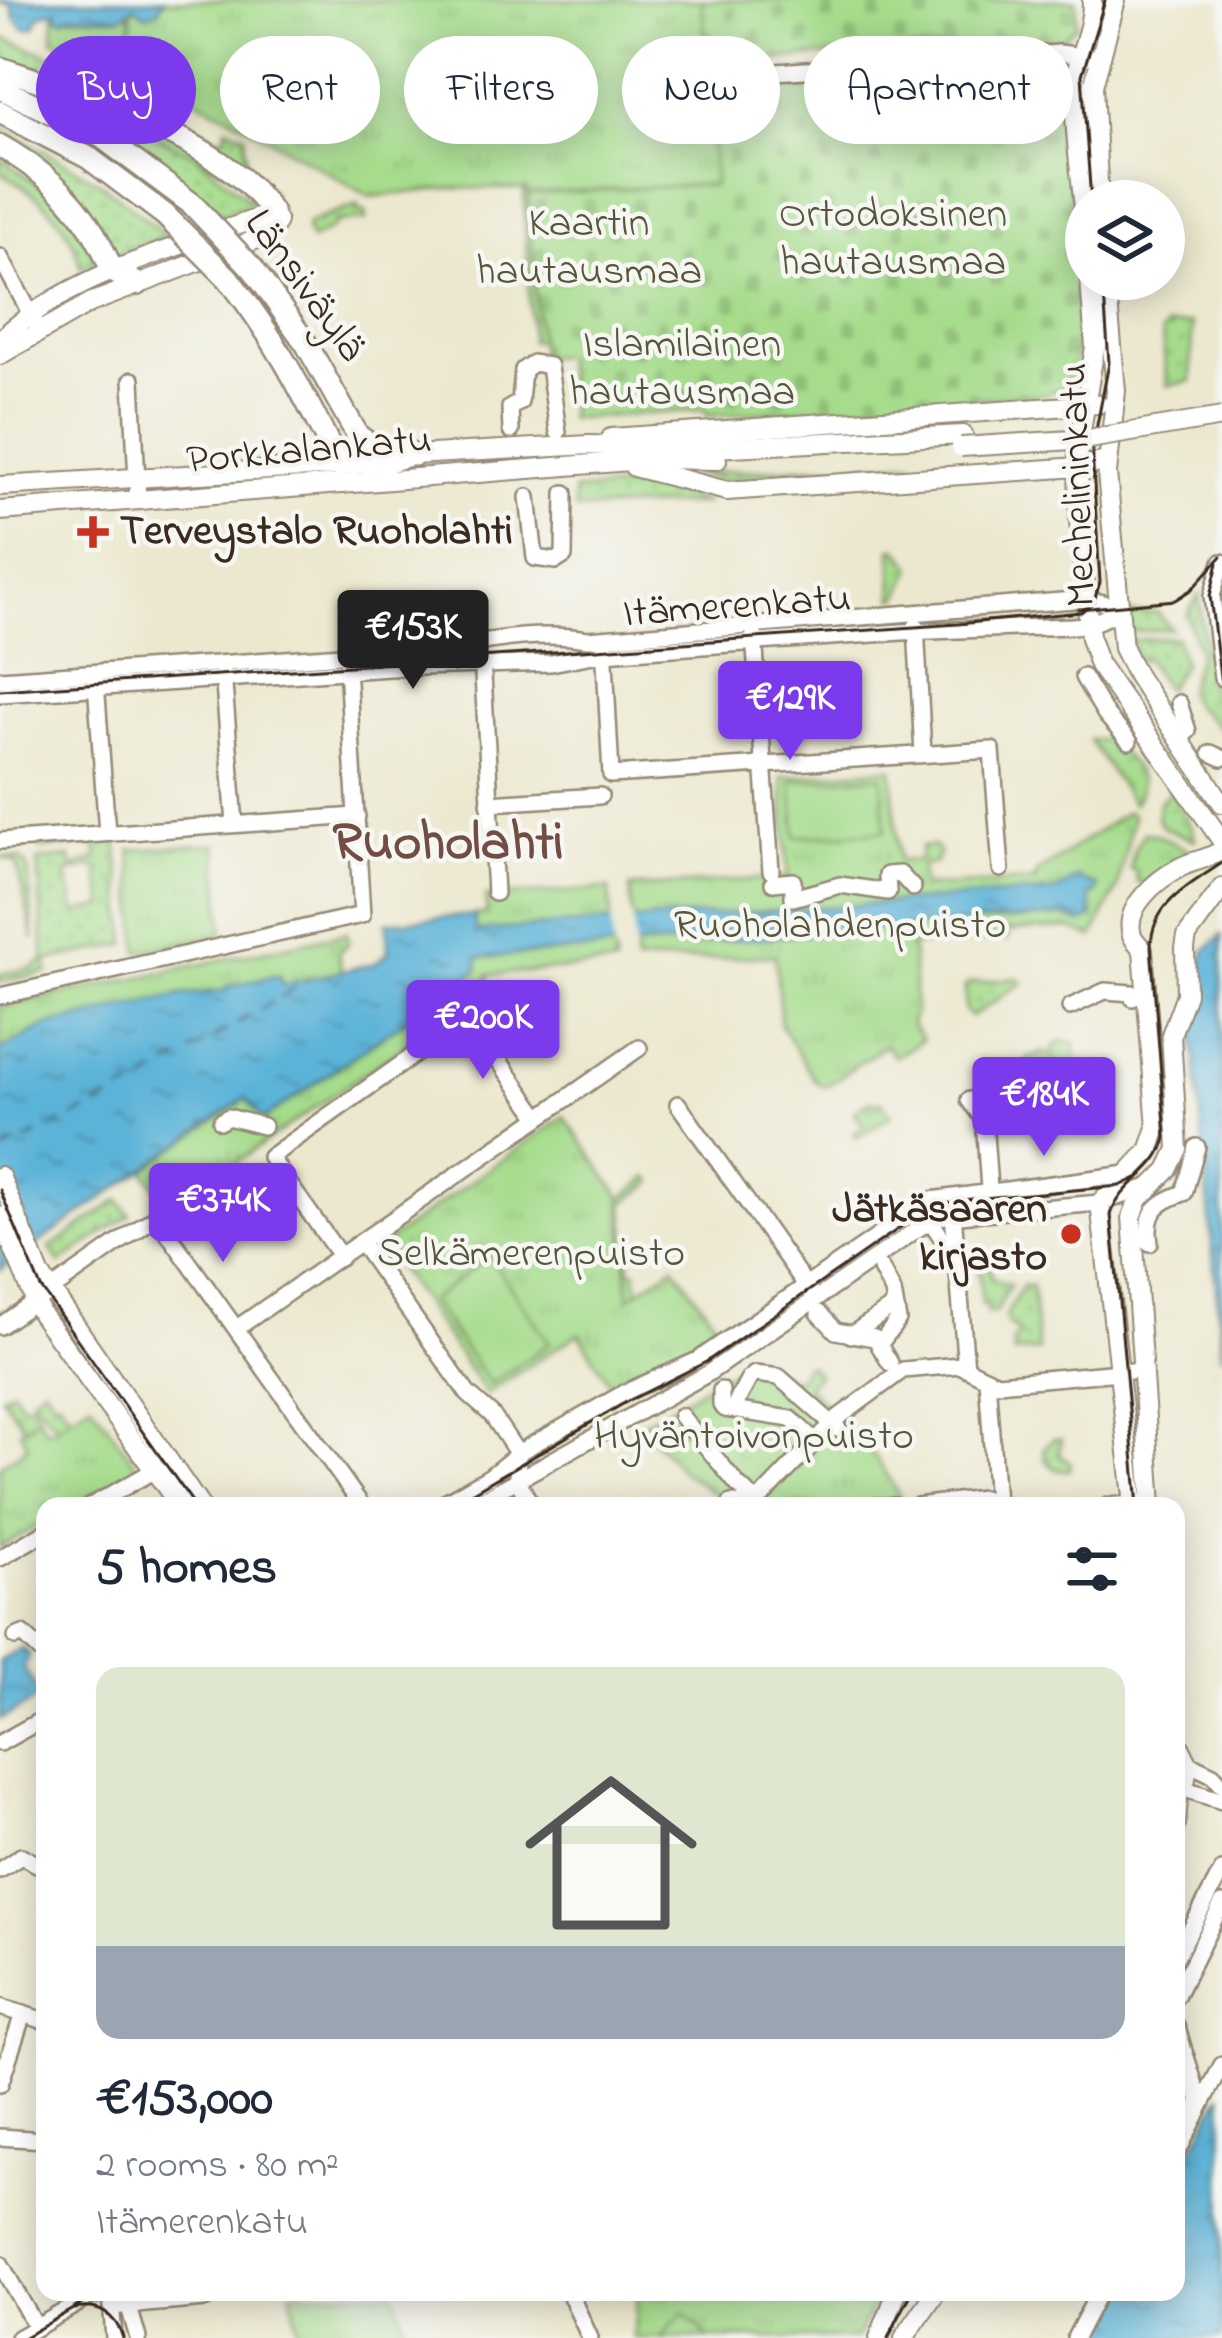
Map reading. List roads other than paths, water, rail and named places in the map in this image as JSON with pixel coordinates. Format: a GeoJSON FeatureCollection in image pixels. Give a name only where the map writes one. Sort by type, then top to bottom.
{"type":"FeatureCollection","features":[{"type":"Feature","properties":{"kind":"highway"},"geometry":{"type":"LineString","coordinates":[[0,68],[150,123],[232,174],[261,196],[272,213]]}},
{"type":"Feature","properties":{"kind":"highway","name":"Länsiväylä"},"geometry":{"type":"LineString","coordinates":[[0,88],[102,137],[192,204],[253,269],[307,345],[358,436],[370,444],[414,455]]}},
{"type":"Feature","properties":{"kind":"highway","name":"Länsiväylä"},"geometry":{"type":"LineString","coordinates":[[0,112],[89,158],[164,215],[229,278],[295,374],[340,466]]}},
{"type":"Feature","properties":{"kind":"highway"},"geometry":{"type":"LineString","coordinates":[[0,146],[44,175],[82,211],[112,272],[138,284]]}},
{"type":"Feature","properties":{"kind":"main road"},"geometry":{"type":"LineString","coordinates":[[1092,0],[1089,57],[1098,180]]}},
{"type":"Feature","properties":{"kind":"main road"},"geometry":{"type":"LineString","coordinates":[[1082,180],[1076,93],[1089,57],[1114,19],[1116,0]]}},
{"type":"Feature","properties":{"kind":"main road"},"geometry":{"type":"LineString","coordinates":[[0,340],[35,322],[255,240],[277,221],[272,213],[70,289],[35,322],[0,356]]}},
{"type":"Feature","properties":{"kind":"main road","name":"Mechelininkatu"},"geometry":{"type":"LineString","coordinates":[[1092,300],[1096,346],[1079,467],[1088,625],[1099,665],[1138,736],[1176,775],[1222,841]]}},
{"type":"Feature","properties":{"kind":"main road","name":"Mechelininkatu"},"geometry":{"type":"LineString","coordinates":[[1107,300],[1114,403],[1107,460],[1117,609],[1127,658],[1166,722],[1208,757],[1222,803]]}},
{"type":"Feature","properties":{"kind":"main road","name":"Porkkalankatu"},"geometry":{"type":"LineString","coordinates":[[589,445],[617,437],[680,431],[1114,403]]}},
{"type":"Feature","properties":{"kind":"main road","name":"Porkkalankatu"},"geometry":{"type":"LineString","coordinates":[[0,511],[661,459],[962,441],[1088,428],[1222,405]]}},
{"type":"Feature","properties":{"kind":"main road","name":"Porkkalankatu"},"geometry":{"type":"LineString","coordinates":[[0,486],[386,463],[414,455],[589,445],[713,448],[1089,439],[1222,417]]}},
{"type":"Feature","properties":{"kind":"main road","name":"Porkkalankatu"},"geometry":{"type":"LineString","coordinates":[[623,464],[727,490],[1079,467],[1107,460]]}},
{"type":"Feature","properties":{"kind":"main road"},"geometry":{"type":"LineString","coordinates":[[340,466],[352,477],[375,482]]}},
{"type":"Feature","properties":{"kind":"main road"},"geometry":{"type":"LineString","coordinates":[[1142,1497],[1130,1371],[1103,1198],[1152,1146],[1158,1120],[1143,950],[1132,935],[1134,916],[1147,892],[1181,866],[1210,859],[1222,850]]}},
{"type":"Feature","properties":{"kind":"main road"},"geometry":{"type":"LineString","coordinates":[[1130,1371],[1141,1324],[1132,1217],[1151,1186],[1172,1165],[1179,1143],[1171,1035],[1186,994],[1187,936],[1222,888]]}},
{"type":"Feature","properties":{"kind":"main road"},"geometry":{"type":"LineString","coordinates":[[0,1176],[29,1268],[34,1301],[191,1497]]}},
{"type":"Feature","properties":{"kind":"main road"},"geometry":{"type":"LineString","coordinates":[[0,1216],[29,1268],[52,1290],[162,1466],[176,1497]]}},
{"type":"Feature","properties":{"kind":"main road"},"geometry":{"type":"LineString","coordinates":[[1185,1757],[1185,1780]]}},
{"type":"Feature","properties":{"kind":"main road"},"geometry":{"type":"LineString","coordinates":[[879,2338],[893,2301]]}},
{"type":"Feature","properties":{"kind":"main road"},"geometry":{"type":"LineString","coordinates":[[904,2338],[930,2301]]}},
{"type":"Feature","properties":{"kind":"street"},"geometry":{"type":"LineString","coordinates":[[780,72],[1059,53],[1089,57]]}},
{"type":"Feature","properties":{"kind":"street"},"geometry":{"type":"LineString","coordinates":[[0,257],[35,322]]}},
{"type":"Feature","properties":{"kind":"street"},"geometry":{"type":"LineString","coordinates":[[511,431],[510,408],[520,402],[523,370],[533,363],[549,366],[558,431]]}},
{"type":"Feature","properties":{"kind":"street"},"geometry":{"type":"LineString","coordinates":[[132,380],[138,501]]}},
{"type":"Feature","properties":{"kind":"street"},"geometry":{"type":"LineString","coordinates":[[527,497],[535,558],[556,561],[564,556],[565,493]]}},
{"type":"Feature","properties":{"kind":"street"},"geometry":{"type":"LineString","coordinates":[[1222,562],[1212,596],[1222,678]]}},
{"type":"Feature","properties":{"kind":"street","name":"Itämerenkatu"},"geometry":{"type":"LineString","coordinates":[[347,663],[491,639],[553,635],[604,645],[754,635],[916,623],[952,612],[1085,599],[1117,609]]}},
{"type":"Feature","properties":{"kind":"street","name":"Itämerenkatu"},"geometry":{"type":"LineString","coordinates":[[916,623],[974,632],[1088,625],[1117,609]]}},
{"type":"Feature","properties":{"kind":"street"},"geometry":{"type":"LineString","coordinates":[[916,623],[923,754]]}},
{"type":"Feature","properties":{"kind":"street"},"geometry":{"type":"LineString","coordinates":[[754,635],[772,877],[793,881],[794,898],[840,885],[888,892],[887,875],[900,874],[912,888]]}},
{"type":"Feature","properties":{"kind":"street"},"geometry":{"type":"LineString","coordinates":[[604,645],[611,776],[992,750],[1000,868]]}},
{"type":"Feature","properties":{"kind":"street","name":"Itämerenkatu"},"geometry":{"type":"LineString","coordinates":[[0,679],[347,663],[551,663],[604,645]]}},
{"type":"Feature","properties":{"kind":"street"},"geometry":{"type":"LineString","coordinates":[[0,996],[359,917],[364,910],[347,663]]}},
{"type":"Feature","properties":{"kind":"street"},"geometry":{"type":"LineString","coordinates":[[223,671],[236,824]]}},
{"type":"Feature","properties":{"kind":"street","name":"Itämerenkatu"},"geometry":{"type":"LineString","coordinates":[[0,694],[104,676],[223,671]]}},
{"type":"Feature","properties":{"kind":"street"},"geometry":{"type":"LineString","coordinates":[[483,675],[495,893]]}},
{"type":"Feature","properties":{"kind":"street"},"geometry":{"type":"LineString","coordinates":[[104,676],[107,833]]}},
{"type":"Feature","properties":{"kind":"street"},"geometry":{"type":"LineString","coordinates":[[1083,677],[1106,716],[1138,736]]}},
{"type":"Feature","properties":{"kind":"street"},"geometry":{"type":"LineString","coordinates":[[1180,703],[1188,731]]}},
{"type":"Feature","properties":{"kind":"street"},"geometry":{"type":"LineString","coordinates":[[489,803],[599,796]]}},
{"type":"Feature","properties":{"kind":"street"},"geometry":{"type":"LineString","coordinates":[[0,841],[358,816]]}},
{"type":"Feature","properties":{"kind":"street"},"geometry":{"type":"LineString","coordinates":[[1070,1007],[1105,991],[1134,994]]}},
{"type":"Feature","properties":{"kind":"street"},"geometry":{"type":"LineString","coordinates":[[340,1257],[270,1157],[430,1043],[468,1017],[539,1118]]}},
{"type":"Feature","properties":{"kind":"street"},"geometry":{"type":"LineString","coordinates":[[237,1328],[639,1048]]}},
{"type":"Feature","properties":{"kind":"street"},"geometry":{"type":"LineString","coordinates":[[969,1100],[983,1120],[991,1210]]}},
{"type":"Feature","properties":{"kind":"street"},"geometry":{"type":"LineString","coordinates":[[678,1104],[838,1333],[874,1338]]}},
{"type":"Feature","properties":{"kind":"street"},"geometry":{"type":"LineString","coordinates":[[221,1121],[228,1117],[265,1127]]}},
{"type":"Feature","properties":{"kind":"street"},"geometry":{"type":"LineString","coordinates":[[1150,1244],[1150,1216],[1158,1202],[1184,1192],[1197,1147]]}},
{"type":"Feature","properties":{"kind":"street"},"geometry":{"type":"LineString","coordinates":[[454,1497],[624,1393],[814,1299],[924,1203],[1127,1174]]}},
{"type":"Feature","properties":{"kind":"street"},"geometry":{"type":"LineString","coordinates":[[1088,1181],[1103,1198],[1132,1217]]}},
{"type":"Feature","properties":{"kind":"street"},"geometry":{"type":"LineString","coordinates":[[486,1497],[733,1356],[926,1226],[953,1213],[1103,1198],[1151,1186]]}},
{"type":"Feature","properties":{"kind":"street"},"geometry":{"type":"LineString","coordinates":[[953,1213],[966,1368]]}},
{"type":"Feature","properties":{"kind":"street"},"geometry":{"type":"LineString","coordinates":[[0,1326],[156,1219],[356,1497]]}},
{"type":"Feature","properties":{"kind":"street"},"geometry":{"type":"LineString","coordinates":[[926,1226],[958,1261]]}},
{"type":"Feature","properties":{"kind":"street"},"geometry":{"type":"LineString","coordinates":[[361,1243],[468,1394],[492,1415],[518,1454],[517,1480],[527,1497]]}},
{"type":"Feature","properties":{"kind":"street"},"geometry":{"type":"LineString","coordinates":[[881,1269],[891,1312],[879,1345],[886,1356]]}},
{"type":"Feature","properties":{"kind":"street"},"geometry":{"type":"LineString","coordinates":[[838,1333],[891,1312]]}},
{"type":"Feature","properties":{"kind":"street"},"geometry":{"type":"LineString","coordinates":[[764,1497],[815,1441],[903,1370],[966,1368],[997,1383],[1130,1371]]}},
{"type":"Feature","properties":{"kind":"street"},"geometry":{"type":"LineString","coordinates":[[732,1410],[755,1374],[779,1377],[837,1423]]}},
{"type":"Feature","properties":{"kind":"street"},"geometry":{"type":"LineString","coordinates":[[987,1378],[1000,1497]]}},
{"type":"Feature","properties":{"kind":"street"},"geometry":{"type":"LineString","coordinates":[[722,1390],[721,1405],[791,1419],[815,1441]]}},
{"type":"Feature","properties":{"kind":"street"},"geometry":{"type":"LineString","coordinates":[[681,1416],[751,1497]]}},
{"type":"Feature","properties":{"kind":"street"},"geometry":{"type":"LineString","coordinates":[[107,1497],[162,1466]]}},
{"type":"Feature","properties":{"kind":"street"},"geometry":{"type":"LineString","coordinates":[[0,1558],[36,1537]]}},
{"type":"Feature","properties":{"kind":"street"},"geometry":{"type":"LineString","coordinates":[[19,1633],[36,1647]]}},
{"type":"Feature","properties":{"kind":"street"},"geometry":{"type":"LineString","coordinates":[[0,1743],[36,1723]]}},
{"type":"Feature","properties":{"kind":"street"},"geometry":{"type":"LineString","coordinates":[[1188,1763],[1214,1775],[1222,1785]]}},
{"type":"Feature","properties":{"kind":"street"},"geometry":{"type":"LineString","coordinates":[[1185,1791],[1222,1801]]}},
{"type":"Feature","properties":{"kind":"street"},"geometry":{"type":"LineString","coordinates":[[1185,1940],[1222,1871]]}},
{"type":"Feature","properties":{"kind":"street"},"geometry":{"type":"LineString","coordinates":[[1185,1978],[1222,1904]]}},
{"type":"Feature","properties":{"kind":"street"},"geometry":{"type":"LineString","coordinates":[[1185,1998],[1208,1952],[1211,1926]]}},
{"type":"Feature","properties":{"kind":"street"},"geometry":{"type":"LineString","coordinates":[[0,2007],[36,2018]]}},
{"type":"Feature","properties":{"kind":"street"},"geometry":{"type":"LineString","coordinates":[[0,2084],[23,2014]]}},
{"type":"Feature","properties":{"kind":"street"},"geometry":{"type":"LineString","coordinates":[[1185,2055],[1198,2115]]}},
{"type":"Feature","properties":{"kind":"street"},"geometry":{"type":"LineString","coordinates":[[1185,2138],[1222,2065]]}},
{"type":"Feature","properties":{"kind":"street"},"geometry":{"type":"LineString","coordinates":[[0,2137],[36,2139]]}},
{"type":"Feature","properties":{"kind":"street"},"geometry":{"type":"LineString","coordinates":[[0,2263],[37,2327]]}},
{"type":"Feature","properties":{"kind":"street"},"geometry":{"type":"LineString","coordinates":[[17,2338],[82,2301]]}},
{"type":"Feature","properties":{"kind":"street"},"geometry":{"type":"LineString","coordinates":[[114,2338],[118,2301]]}},
{"type":"Feature","properties":{"kind":"street"},"geometry":{"type":"LineString","coordinates":[[120,2301],[138,2338]]}},
{"type":"Feature","properties":{"kind":"street"},"geometry":{"type":"LineString","coordinates":[[573,2301],[590,2338]]}},
{"type":"Feature","properties":{"kind":"street"},"geometry":{"type":"LineString","coordinates":[[1075,2338],[1095,2301]]}},
{"type":"Feature","properties":{"kind":"water"},"geometry":{"type":"Polygon","coordinates":[[[0,0],[164,0],[158,10],[145,15],[134,6],[121,17],[73,15],[62,19],[56,16],[57,10],[39,15],[35,27],[26,29],[15,19],[12,6],[0,5],[0,0]]]}},
{"type":"Feature","properties":{"kind":"water"},"geometry":{"type":"Polygon","coordinates":[[[1077,878],[1098,887],[1090,895],[1092,918],[1081,923],[1064,916],[478,958],[478,969],[263,1120],[246,1098],[0,1270],[0,1050],[48,1025],[181,995],[227,990],[227,986],[279,975],[282,985],[376,963],[388,952],[387,922],[474,915],[476,931],[1057,891],[1077,878]]]}},
{"type":"Feature","properties":{"kind":"water"},"geometry":{"type":"Polygon","coordinates":[[[1222,935],[1222,1357],[1192,1017],[1205,951],[1222,935]]]}},
{"type":"Feature","properties":{"kind":"water"},"geometry":{"type":"Polygon","coordinates":[[[22,1648],[29,1654],[24,1668],[36,1688],[36,1700],[0,1720],[0,1661],[22,1648]]]}},
{"type":"Feature","properties":{"kind":"water"},"geometry":{"type":"Polygon","coordinates":[[[1222,2093],[1222,2338],[1092,2338],[1112,2301],[1185,2301],[1185,2163],[1222,2093]]]}},
{"type":"Feature","properties":{"kind":"tram line"},"geometry":{"type":"LineString","coordinates":[[1090,180],[1082,75],[1105,0]]}},
{"type":"Feature","properties":{"kind":"tram line"},"geometry":{"type":"LineString","coordinates":[[0,690],[1081,612],[1094,601],[1100,582],[1092,451],[1109,363],[1104,300]]}},
{"type":"Feature","properties":{"kind":"tram line"},"geometry":{"type":"LineString","coordinates":[[1079,609],[1175,600],[1222,556]]}},
{"type":"Feature","properties":{"kind":"tram line"},"geometry":{"type":"LineString","coordinates":[[1218,563],[1210,596],[1222,692]]}},
{"type":"Feature","properties":{"kind":"tram line"},"geometry":{"type":"LineString","coordinates":[[1137,1497],[1111,1215],[1123,1194],[1155,1160],[1166,1138],[1153,931],[1175,897],[1222,863]]}},
{"type":"Feature","properties":{"kind":"tram line"},"geometry":{"type":"LineString","coordinates":[[464,1497],[628,1401],[706,1362],[930,1207],[1120,1186],[1143,1175]]}},
{"type":"Feature","properties":{"kind":"tram line"},"geometry":{"type":"LineString","coordinates":[[0,1190],[41,1288],[189,1497]]}},
{"type":"Feature","properties":{"kind":"tram line"},"geometry":{"type":"LineString","coordinates":[[23,2338],[87,2301]]}},
{"type":"Feature","properties":{"kind":"tram line"},"geometry":{"type":"LineString","coordinates":[[888,2338],[907,2301]]}},
{"type":"Feature","properties":{"kind":"tram line"},"geometry":{"type":"LineString","coordinates":[[75,2309],[105,2313],[123,2338]]}},
{"type":"Feature","properties":{"kind":"place","name":"Terveystalo Ruoholahti"},"geometry":{"type":"Point","coordinates":[93,532]}},
{"type":"Feature","properties":{"kind":"place","name":"Jätkäsaaren kirjasto"},"geometry":{"type":"Point","coordinates":[1071,1234]}},
{"type":"Feature","properties":{"kind":"district","name":"Ruoholahti"},"geometry":{"type":"Point","coordinates":[448,845]}},
{"type":"Feature","properties":{"kind":"park label","name":"Ortodoksinen hautausmaa"},"geometry":{"type":"Point","coordinates":[893,239]}},
{"type":"Feature","properties":{"kind":"park label","name":"Kaartin hautausmaa"},"geometry":{"type":"Point","coordinates":[589,248]}},
{"type":"Feature","properties":{"kind":"park label","name":"Islamilainen hautausmaa"},"geometry":{"type":"Point","coordinates":[682,369]}},
{"type":"Feature","properties":{"kind":"park label","name":"Ruoholahdenpuisto"},"geometry":{"type":"Point","coordinates":[840,926]}},
{"type":"Feature","properties":{"kind":"park label","name":"Selkämerenpuisto"},"geometry":{"type":"Point","coordinates":[531,1254]}},
{"type":"Feature","properties":{"kind":"park label","name":"Hyväntoivonpuisto"},"geometry":{"type":"Point","coordinates":[754,1437]}}]}
